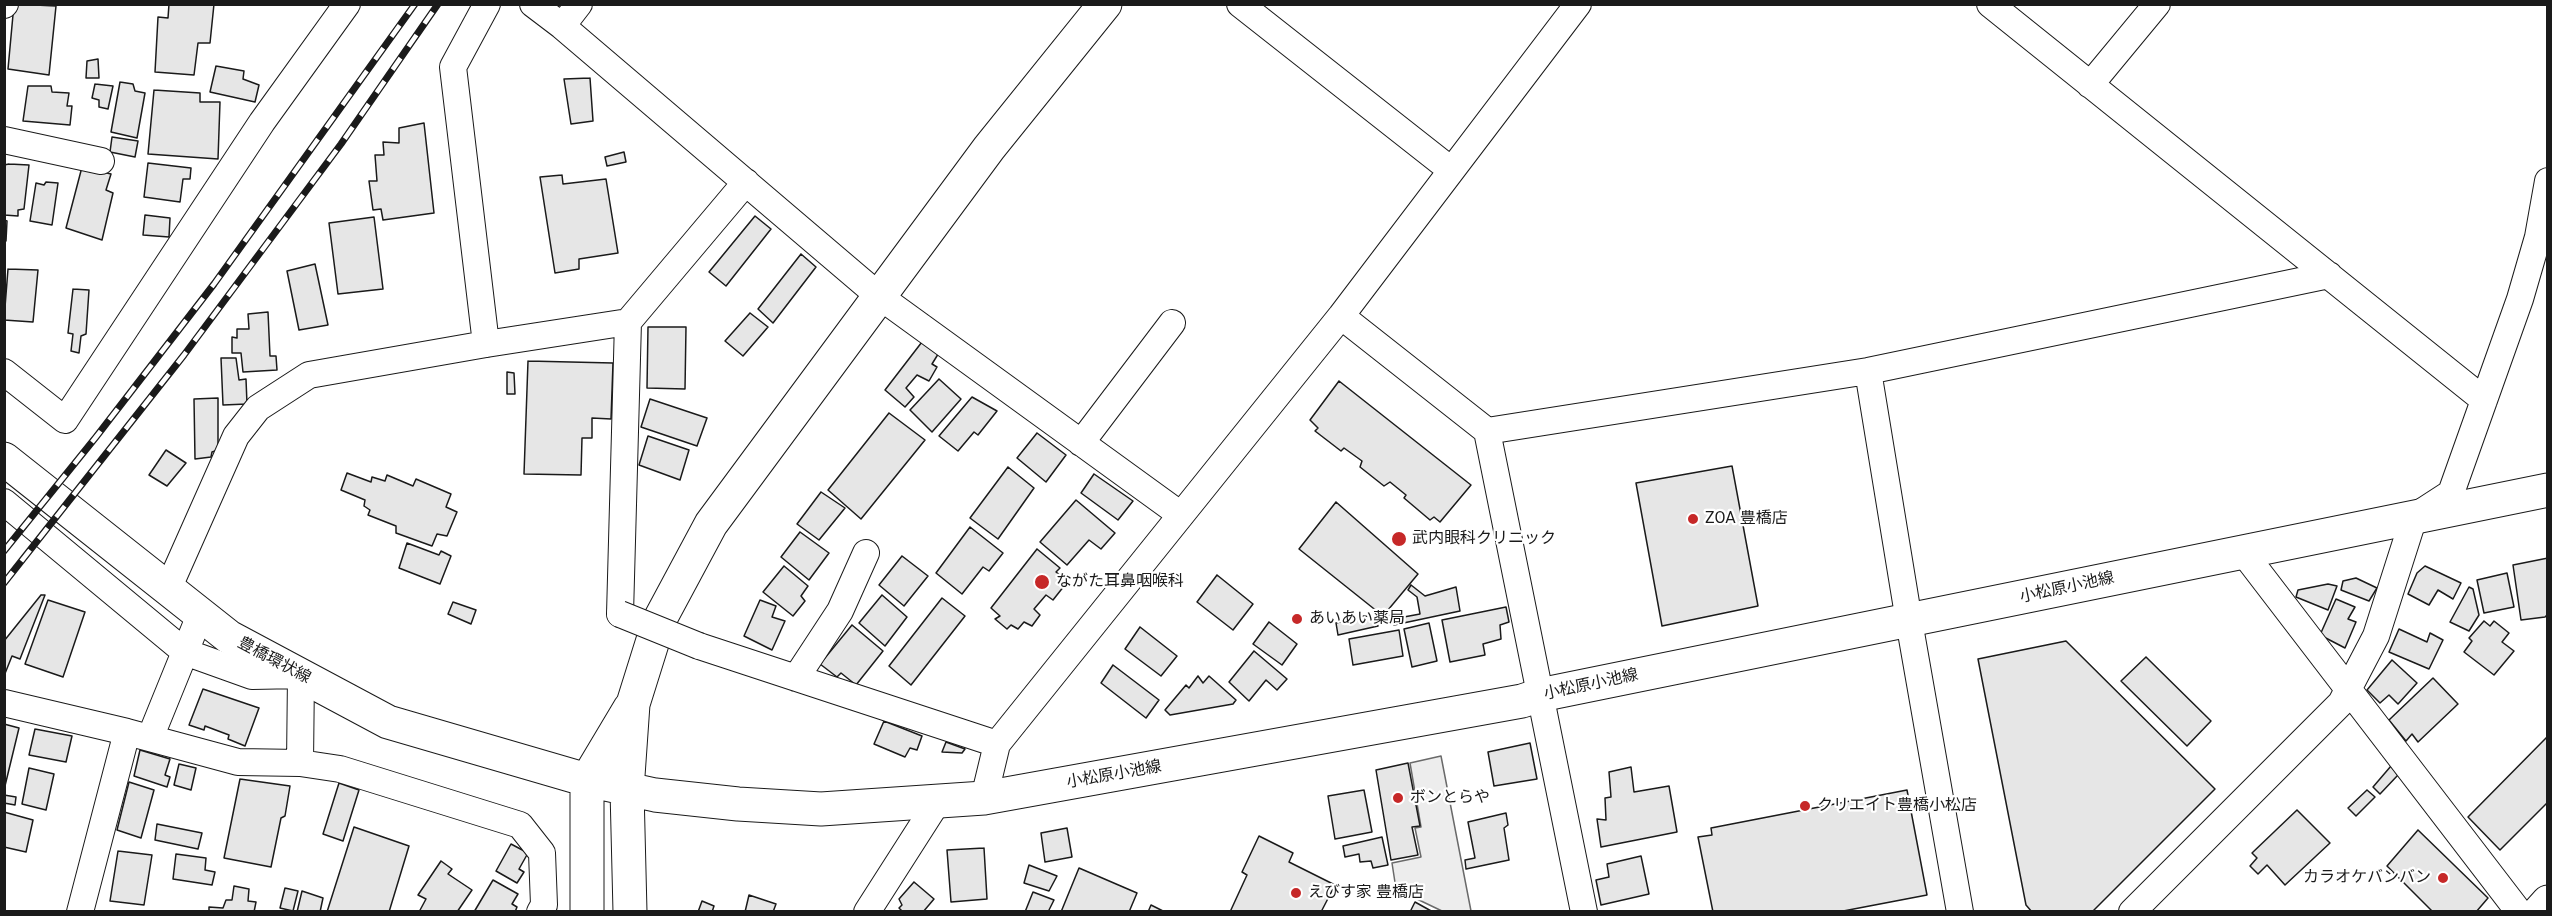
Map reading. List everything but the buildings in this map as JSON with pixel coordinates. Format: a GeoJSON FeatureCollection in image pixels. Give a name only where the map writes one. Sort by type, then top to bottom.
{"type":"FeatureCollection","features":[{"type":"Feature","properties":{"kind":"main road"},"geometry":{"type":"LineString","coordinates":[[630,912],[627,790],[633,704],[659,621],[711,524],[989,148],[1105,4]]}},
{"type":"Feature","properties":{"kind":"main road","name":"豊橋環状線"},"geometry":{"type":"LineString","coordinates":[[4,459],[229,637],[388,722],[627,790]]}},
{"type":"Feature","properties":{"kind":"main road","name":"小松原小池線"},"geometry":{"type":"LineString","coordinates":[[627,790],[738,804],[820,808],[984,798],[1511,703],[1540,695],[2547,490]]}},
{"type":"Feature","properties":{"kind":"main road"},"geometry":{"type":"LineString","coordinates":[[587,912],[587,780],[633,704]]}},
{"type":"Feature","properties":{"kind":"main road"},"geometry":{"type":"LineString","coordinates":[[2539,912],[2547,902]]}},
{"type":"Feature","properties":{"kind":"street"},"geometry":{"type":"LineString","coordinates":[[4,372],[65,420],[262,122],[347,4]]}},
{"type":"Feature","properties":{"kind":"street"},"geometry":{"type":"LineString","coordinates":[[486,344],[453,68],[487,4]]}},
{"type":"Feature","properties":{"kind":"street"},"geometry":{"type":"LineString","coordinates":[[533,4],[562,26],[879,296],[1180,515]]}},
{"type":"Feature","properties":{"kind":"street"},"geometry":{"type":"LineString","coordinates":[[562,26],[579,4]]}},
{"type":"Feature","properties":{"kind":"street"},"geometry":{"type":"LineString","coordinates":[[1240,4],[1451,170]]}},
{"type":"Feature","properties":{"kind":"street"},"geometry":{"type":"LineString","coordinates":[[984,798],[997,744],[1341,316],[1578,4]]}},
{"type":"Feature","properties":{"kind":"street"},"geometry":{"type":"LineString","coordinates":[[1990,4],[2484,400]]}},
{"type":"Feature","properties":{"kind":"street"},"geometry":{"type":"LineString","coordinates":[[2091,85],[2157,4]]}},
{"type":"Feature","properties":{"kind":"street"},"geometry":{"type":"LineString","coordinates":[[4,140],[101,161]]}},
{"type":"Feature","properties":{"kind":"street"},"geometry":{"type":"LineString","coordinates":[[2132,912],[2341,703],[2376,636],[2414,517],[2451,493],[2520,299],[2538,237],[2547,181]]}},
{"type":"Feature","properties":{"kind":"street"},"geometry":{"type":"LineString","coordinates":[[746,182],[628,322],[620,614],[699,646],[997,744]]}},
{"type":"Feature","properties":{"kind":"street"},"geometry":{"type":"LineString","coordinates":[[1487,431],[1868,371],[2329,275]]}},
{"type":"Feature","properties":{"kind":"street"},"geometry":{"type":"LineString","coordinates":[[1341,316],[1487,431],[1584,912]]}},
{"type":"Feature","properties":{"kind":"street"},"geometry":{"type":"LineString","coordinates":[[168,589],[236,436],[258,408],[309,375],[628,322]]}},
{"type":"Feature","properties":{"kind":"street"},"geometry":{"type":"LineString","coordinates":[[1081,443],[1172,323]]}},
{"type":"Feature","properties":{"kind":"street"},"geometry":{"type":"LineString","coordinates":[[1868,371],[1960,912]]}},
{"type":"Feature","properties":{"kind":"street"},"geometry":{"type":"LineString","coordinates":[[4,502],[185,652],[252,676],[301,675],[300,763]]}},
{"type":"Feature","properties":{"kind":"street"},"geometry":{"type":"LineString","coordinates":[[2243,552],[2519,912]]}},
{"type":"Feature","properties":{"kind":"street"},"geometry":{"type":"LineString","coordinates":[[796,678],[840,611],[866,553]]}},
{"type":"Feature","properties":{"kind":"street"},"geometry":{"type":"LineString","coordinates":[[80,912],[139,735],[185,652],[201,615]]}},
{"type":"Feature","properties":{"kind":"street"},"geometry":{"type":"LineString","coordinates":[[4,704],[139,735],[238,762],[300,763],[340,769],[520,825],[542,853],[544,906],[540,912]]}},
{"type":"Feature","properties":{"kind":"street"},"geometry":{"type":"LineString","coordinates":[[867,912],[938,801]]}},
{"type":"Feature","properties":{"kind":"shaded area"},"geometry":{"type":"Polygon","coordinates":[[[1441,756],[1471,911],[1442,911],[1396,889],[1392,863],[1421,857],[1415,828],[1421,827],[1410,763],[1441,756]]]}},
{"type":"Feature","properties":{"kind":"railway"},"geometry":{"type":"LineString","coordinates":[[4,551],[96,437],[214,284],[415,4]]}},
{"type":"Feature","properties":{"kind":"railway"},"geometry":{"type":"LineString","coordinates":[[4,583],[184,355],[341,144],[438,4]]}},
{"type":"Feature","properties":{"kind":"place","name":"ZOA 豊橋店"},"geometry":{"type":"Point","coordinates":[1693,519]}},
{"type":"Feature","properties":{"kind":"place","name":"武内眼科クリニック"},"geometry":{"type":"Point","coordinates":[1399,539]}},
{"type":"Feature","properties":{"kind":"place","name":"ながた耳鼻咽喉科"},"geometry":{"type":"Point","coordinates":[1042,582]}},
{"type":"Feature","properties":{"kind":"place","name":"あいあい薬局"},"geometry":{"type":"Point","coordinates":[1297,619]}},
{"type":"Feature","properties":{"kind":"place","name":"ボンとらや"},"geometry":{"type":"Point","coordinates":[1398,798]}},
{"type":"Feature","properties":{"kind":"place","name":"クリエイト豊橋小松店"},"geometry":{"type":"Point","coordinates":[1805,806]}},
{"type":"Feature","properties":{"kind":"place","name":"カラオケバンバン"},"geometry":{"type":"Point","coordinates":[2443,878]}},
{"type":"Feature","properties":{"kind":"place","name":"えびす家 豊橋店"},"geometry":{"type":"Point","coordinates":[1296,893]}}]}
